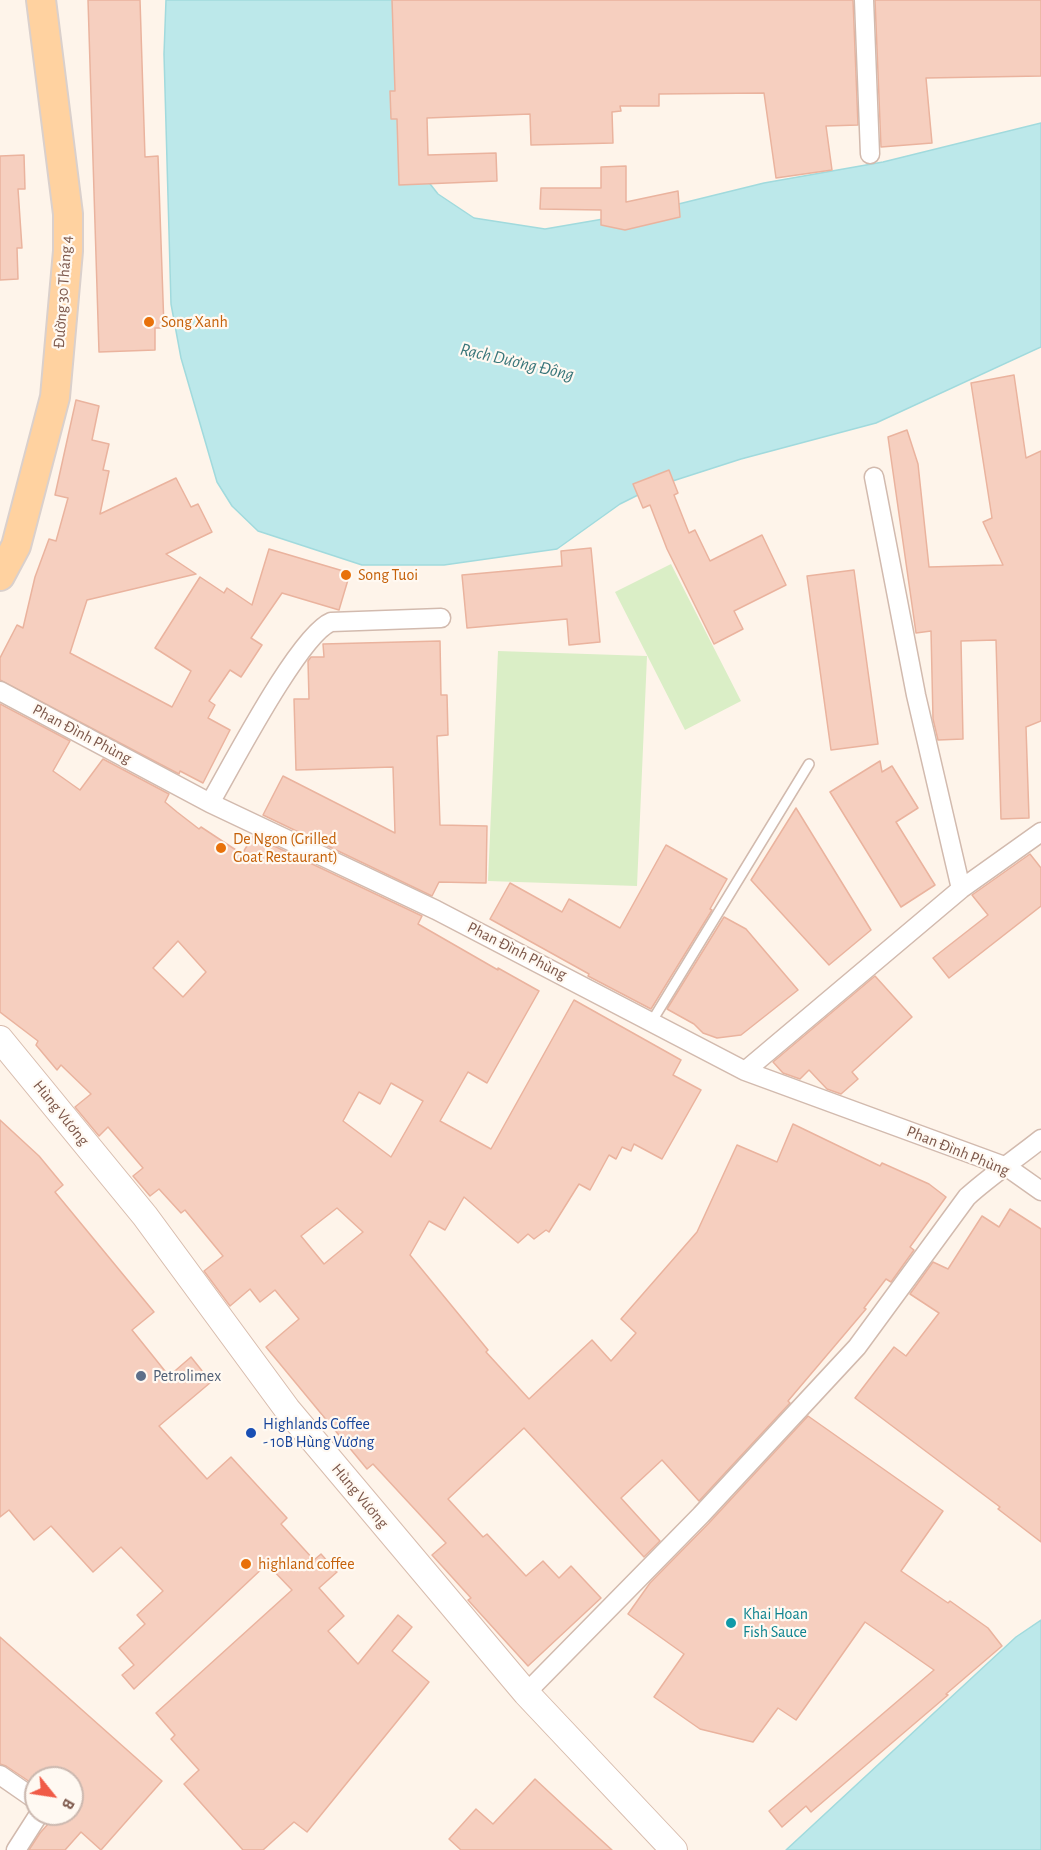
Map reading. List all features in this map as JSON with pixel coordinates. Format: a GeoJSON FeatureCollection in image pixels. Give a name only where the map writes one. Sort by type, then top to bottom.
{"type":"FeatureCollection","features":[{"type":"Feature","properties":{"kind":"main road","name":"Đường 30 Tháng 4"},"geometry":{"type":"LineString","coordinates":[[0,576],[16,546],[55,397],[68,251],[68,214],[41,0]]}},
{"type":"Feature","properties":{"kind":"main road","name":"Hùng Vương"},"geometry":{"type":"LineString","coordinates":[[0,1039],[145,1216],[287,1409],[526,1693],[674,1850]]}},
{"type":"Feature","properties":{"kind":"street"},"geometry":{"type":"LineString","coordinates":[[864,0],[870,154]]}},
{"type":"Feature","properties":{"kind":"street"},"geometry":{"type":"LineString","coordinates":[[874,477],[916,695],[961,889]]}},
{"type":"Feature","properties":{"kind":"street"},"geometry":{"type":"LineString","coordinates":[[210,803],[304,645],[320,628],[331,622],[441,618]]}},
{"type":"Feature","properties":{"kind":"street","name":"Phan Đình Phùng"},"geometry":{"type":"LineString","coordinates":[[0,691],[210,803],[436,910],[746,1071],[1007,1167],[1041,1191]]}},
{"type":"Feature","properties":{"kind":"street"},"geometry":{"type":"LineString","coordinates":[[746,1071],[961,889],[1041,832]]}},
{"type":"Feature","properties":{"kind":"street"},"geometry":{"type":"LineString","coordinates":[[526,1693],[700,1515],[857,1347],[967,1197],[986,1180],[1040,1142]]}},
{"type":"Feature","properties":{"kind":"street"},"geometry":{"type":"LineString","coordinates":[[0,1774],[24,1791]]}},
{"type":"Feature","properties":{"kind":"street"},"geometry":{"type":"LineString","coordinates":[[16,1850],[31,1826]]}},
{"type":"Feature","properties":{"kind":"lane"},"geometry":{"type":"LineString","coordinates":[[652,1021],[809,764]]}},
{"type":"Feature","properties":{"kind":"green space"},"geometry":{"type":"Polygon","coordinates":[[[671,564],[741,701],[685,730],[615,592],[671,564]]]}},
{"type":"Feature","properties":{"kind":"green space"},"geometry":{"type":"Polygon","coordinates":[[[498,651],[647,656],[637,886],[488,881],[498,651]]]}},
{"type":"Feature","properties":{"kind":"water","name":"Rạch Dương Đông"},"geometry":{"type":"Polygon","coordinates":[[[166,0],[401,0],[423,175],[438,194],[474,218],[545,229],[650,211],[764,183],[883,162],[1041,123],[1041,347],[876,423],[741,459],[654,487],[620,504],[557,549],[444,565],[362,565],[258,531],[232,506],[217,482],[181,358],[171,304],[164,54],[166,0]]]}},
{"type":"Feature","properties":{"kind":"water"},"geometry":{"type":"Polygon","coordinates":[[[1041,1620],[1041,1850],[786,1850],[1016,1637],[1041,1620]]]}},
{"type":"Feature","properties":{"kind":"building"},"geometry":{"type":"Polygon","coordinates":[[[88,0],[140,0],[145,157],[158,156],[164,328],[155,328],[155,350],[99,352],[88,0]]]}},
{"type":"Feature","properties":{"kind":"building"},"geometry":{"type":"Polygon","coordinates":[[[392,0],[853,0],[858,125],[826,126],[832,170],[776,178],[764,93],[659,94],[659,106],[620,106],[621,111],[612,112],[613,143],[531,145],[530,114],[427,118],[428,155],[496,153],[497,181],[399,185],[397,119],[391,119],[390,91],[395,91],[392,0]]]}},
{"type":"Feature","properties":{"kind":"building"},"geometry":{"type":"Polygon","coordinates":[[[875,0],[1041,0],[1041,76],[926,78],[932,143],[881,147],[875,0]]]}},
{"type":"Feature","properties":{"kind":"building"},"geometry":{"type":"Polygon","coordinates":[[[24,155],[25,189],[18,189],[22,248],[17,248],[18,279],[0,280],[0,156],[24,155]]]}},
{"type":"Feature","properties":{"kind":"building"},"geometry":{"type":"Polygon","coordinates":[[[626,166],[626,202],[678,191],[680,217],[625,230],[601,225],[601,210],[540,209],[541,188],[601,188],[601,167],[626,166]]]}},
{"type":"Feature","properties":{"kind":"building"},"geometry":{"type":"Polygon","coordinates":[[[1014,375],[1026,458],[1041,451],[1041,721],[1026,727],[1029,818],[1001,819],[996,640],[961,641],[963,739],[938,740],[933,719],[931,631],[916,633],[888,437],[907,430],[918,464],[929,567],[1003,565],[983,522],[992,518],[971,383],[1014,375]]]}},
{"type":"Feature","properties":{"kind":"building"},"geometry":{"type":"Polygon","coordinates":[[[76,400],[99,406],[92,440],[109,444],[103,470],[109,471],[100,514],[176,478],[191,507],[198,504],[212,532],[166,554],[196,574],[87,600],[70,653],[172,707],[191,671],[155,648],[200,577],[224,593],[227,588],[252,605],[269,549],[350,573],[339,610],[282,593],[251,638],[262,645],[241,677],[230,670],[209,701],[215,705],[208,718],[230,730],[203,783],[180,771],[179,774],[0,680],[0,658],[17,625],[23,628],[35,577],[49,539],[56,541],[68,498],[55,495],[76,400]]]}},
{"type":"Feature","properties":{"kind":"building"},"geometry":{"type":"Polygon","coordinates":[[[669,470],[678,493],[674,495],[689,533],[695,530],[710,561],[762,535],[786,585],[734,611],[743,629],[714,644],[667,549],[650,505],[643,508],[633,484],[669,470]]]}},
{"type":"Feature","properties":{"kind":"building"},"geometry":{"type":"Polygon","coordinates":[[[591,548],[600,642],[569,645],[567,619],[467,628],[462,575],[562,566],[561,551],[591,548]]]}},
{"type":"Feature","properties":{"kind":"building"},"geometry":{"type":"Polygon","coordinates":[[[854,570],[878,744],[831,750],[807,576],[854,570]]]}},
{"type":"Feature","properties":{"kind":"building"},"geometry":{"type":"Polygon","coordinates":[[[440,641],[441,695],[447,695],[448,735],[437,736],[440,825],[487,826],[486,883],[439,882],[432,896],[263,815],[283,776],[395,833],[393,767],[296,770],[294,699],[309,699],[308,661],[311,657],[324,657],[323,644],[440,641]]]}},
{"type":"Feature","properties":{"kind":"building"},"geometry":{"type":"Polygon","coordinates":[[[0,704],[70,741],[53,771],[80,790],[103,759],[169,794],[165,802],[177,812],[199,829],[201,827],[242,854],[253,836],[422,916],[418,924],[539,991],[487,1083],[468,1072],[440,1121],[491,1149],[574,1000],[681,1060],[673,1075],[701,1090],[662,1159],[634,1144],[631,1151],[622,1147],[616,1159],[609,1155],[590,1190],[579,1184],[549,1232],[546,1230],[534,1239],[528,1234],[518,1243],[464,1197],[445,1230],[429,1221],[410,1255],[488,1350],[486,1352],[529,1399],[592,1340],[611,1361],[636,1333],[621,1319],[697,1232],[737,1145],[777,1162],[793,1124],[880,1166],[882,1163],[929,1184],[946,1197],[910,1247],[914,1250],[891,1282],[886,1279],[864,1308],[866,1309],[788,1401],[790,1403],[699,1501],[662,1460],[621,1498],[660,1541],[644,1557],[524,1428],[448,1499],[483,1537],[487,1534],[526,1576],[543,1561],[559,1578],[571,1566],[601,1598],[528,1666],[468,1600],[471,1598],[432,1555],[446,1543],[373,1464],[367,1469],[266,1347],[299,1319],[275,1290],[260,1302],[250,1289],[230,1306],[204,1271],[223,1256],[185,1210],[181,1213],[159,1189],[150,1196],[133,1176],[143,1168],[108,1127],[99,1136],[75,1107],[91,1094],[61,1065],[57,1070],[36,1045],[38,1041],[0,1012],[0,704]],[[178,941],[153,968],[183,997],[206,972],[178,941]],[[391,1083],[380,1104],[359,1092],[343,1121],[391,1157],[423,1101],[391,1083]],[[337,1208],[301,1236],[324,1264],[363,1232],[337,1208]]]}},
{"type":"Feature","properties":{"kind":"building"},"geometry":{"type":"Polygon","coordinates":[[[880,761],[882,772],[892,766],[918,808],[896,822],[935,885],[901,907],[830,792],[880,761]]]}},
{"type":"Feature","properties":{"kind":"building"},"geometry":{"type":"Polygon","coordinates":[[[796,808],[871,930],[829,965],[751,880],[796,808]]]}},
{"type":"Feature","properties":{"kind":"building"},"geometry":{"type":"Polygon","coordinates":[[[666,845],[727,879],[710,909],[712,910],[651,1009],[588,976],[589,974],[490,919],[510,883],[562,912],[569,899],[620,928],[666,845]]]}},
{"type":"Feature","properties":{"kind":"building"},"geometry":{"type":"Polygon","coordinates":[[[1030,854],[1041,868],[1041,906],[949,978],[933,958],[988,915],[972,895],[1030,854]]]}},
{"type":"Feature","properties":{"kind":"building"},"geometry":{"type":"Polygon","coordinates":[[[724,917],[746,929],[798,990],[741,1035],[717,1038],[703,1033],[694,1024],[667,1009],[724,917]]]}},
{"type":"Feature","properties":{"kind":"building"},"geometry":{"type":"Polygon","coordinates":[[[875,976],[912,1017],[852,1072],[858,1079],[841,1094],[827,1089],[809,1070],[800,1079],[783,1073],[773,1062],[875,976]]]}},
{"type":"Feature","properties":{"kind":"building"},"geometry":{"type":"Polygon","coordinates":[[[0,1120],[39,1156],[63,1185],[55,1192],[154,1312],[132,1330],[169,1376],[191,1357],[211,1382],[159,1426],[207,1479],[231,1457],[287,1518],[281,1524],[314,1560],[321,1554],[337,1572],[319,1588],[344,1616],[328,1631],[358,1664],[398,1615],[412,1627],[392,1651],[429,1682],[307,1832],[294,1822],[263,1850],[243,1850],[184,1784],[199,1770],[171,1739],[175,1735],[156,1713],[292,1590],[267,1564],[134,1689],[122,1675],[134,1665],[119,1648],[145,1624],[137,1615],[163,1591],[121,1547],[93,1572],[51,1526],[34,1540],[9,1510],[0,1517],[0,1120]]]}},
{"type":"Feature","properties":{"kind":"building"},"geometry":{"type":"Polygon","coordinates":[[[1010,1209],[1041,1229],[1041,1542],[998,1509],[1000,1507],[855,1398],[894,1347],[906,1356],[939,1313],[910,1294],[933,1262],[948,1269],[982,1216],[999,1227],[1010,1209]]]}},
{"type":"Feature","properties":{"kind":"building"},"geometry":{"type":"Polygon","coordinates":[[[808,1416],[943,1511],[901,1571],[988,1628],[1002,1646],[811,1812],[806,1806],[782,1827],[769,1811],[934,1670],[865,1622],[796,1720],[778,1708],[753,1742],[700,1729],[654,1697],[684,1654],[628,1614],[650,1583],[808,1416]]]}},
{"type":"Feature","properties":{"kind":"building"},"geometry":{"type":"Polygon","coordinates":[[[0,1637],[162,1781],[101,1850],[81,1832],[65,1850],[29,1850],[46,1826],[84,1826],[84,1766],[24,1766],[24,1778],[0,1764],[0,1637]]]}},
{"type":"Feature","properties":{"kind":"building"},"geometry":{"type":"Polygon","coordinates":[[[535,1779],[612,1850],[461,1850],[449,1839],[476,1809],[493,1824],[535,1779]]]}},
{"type":"Feature","properties":{"kind":"place","name":"Song Xanh"},"geometry":{"type":"Point","coordinates":[149,322]}},
{"type":"Feature","properties":{"kind":"place","name":"Song Tuoi"},"geometry":{"type":"Point","coordinates":[346,575]}},
{"type":"Feature","properties":{"kind":"place","name":"De Ngon (Grilled Goat Restaurant)"},"geometry":{"type":"Point","coordinates":[221,848]}},
{"type":"Feature","properties":{"kind":"place","name":"Petrolimex"},"geometry":{"type":"Point","coordinates":[141,1376]}},
{"type":"Feature","properties":{"kind":"place","name":"Highlands Coffee - 10B Hùng Vương"},"geometry":{"type":"Point","coordinates":[251,1433]}},
{"type":"Feature","properties":{"kind":"place","name":"highland coffee"},"geometry":{"type":"Point","coordinates":[246,1564]}},
{"type":"Feature","properties":{"kind":"place","name":"Khai Hoan Fish Sauce"},"geometry":{"type":"Point","coordinates":[731,1623]}}]}
